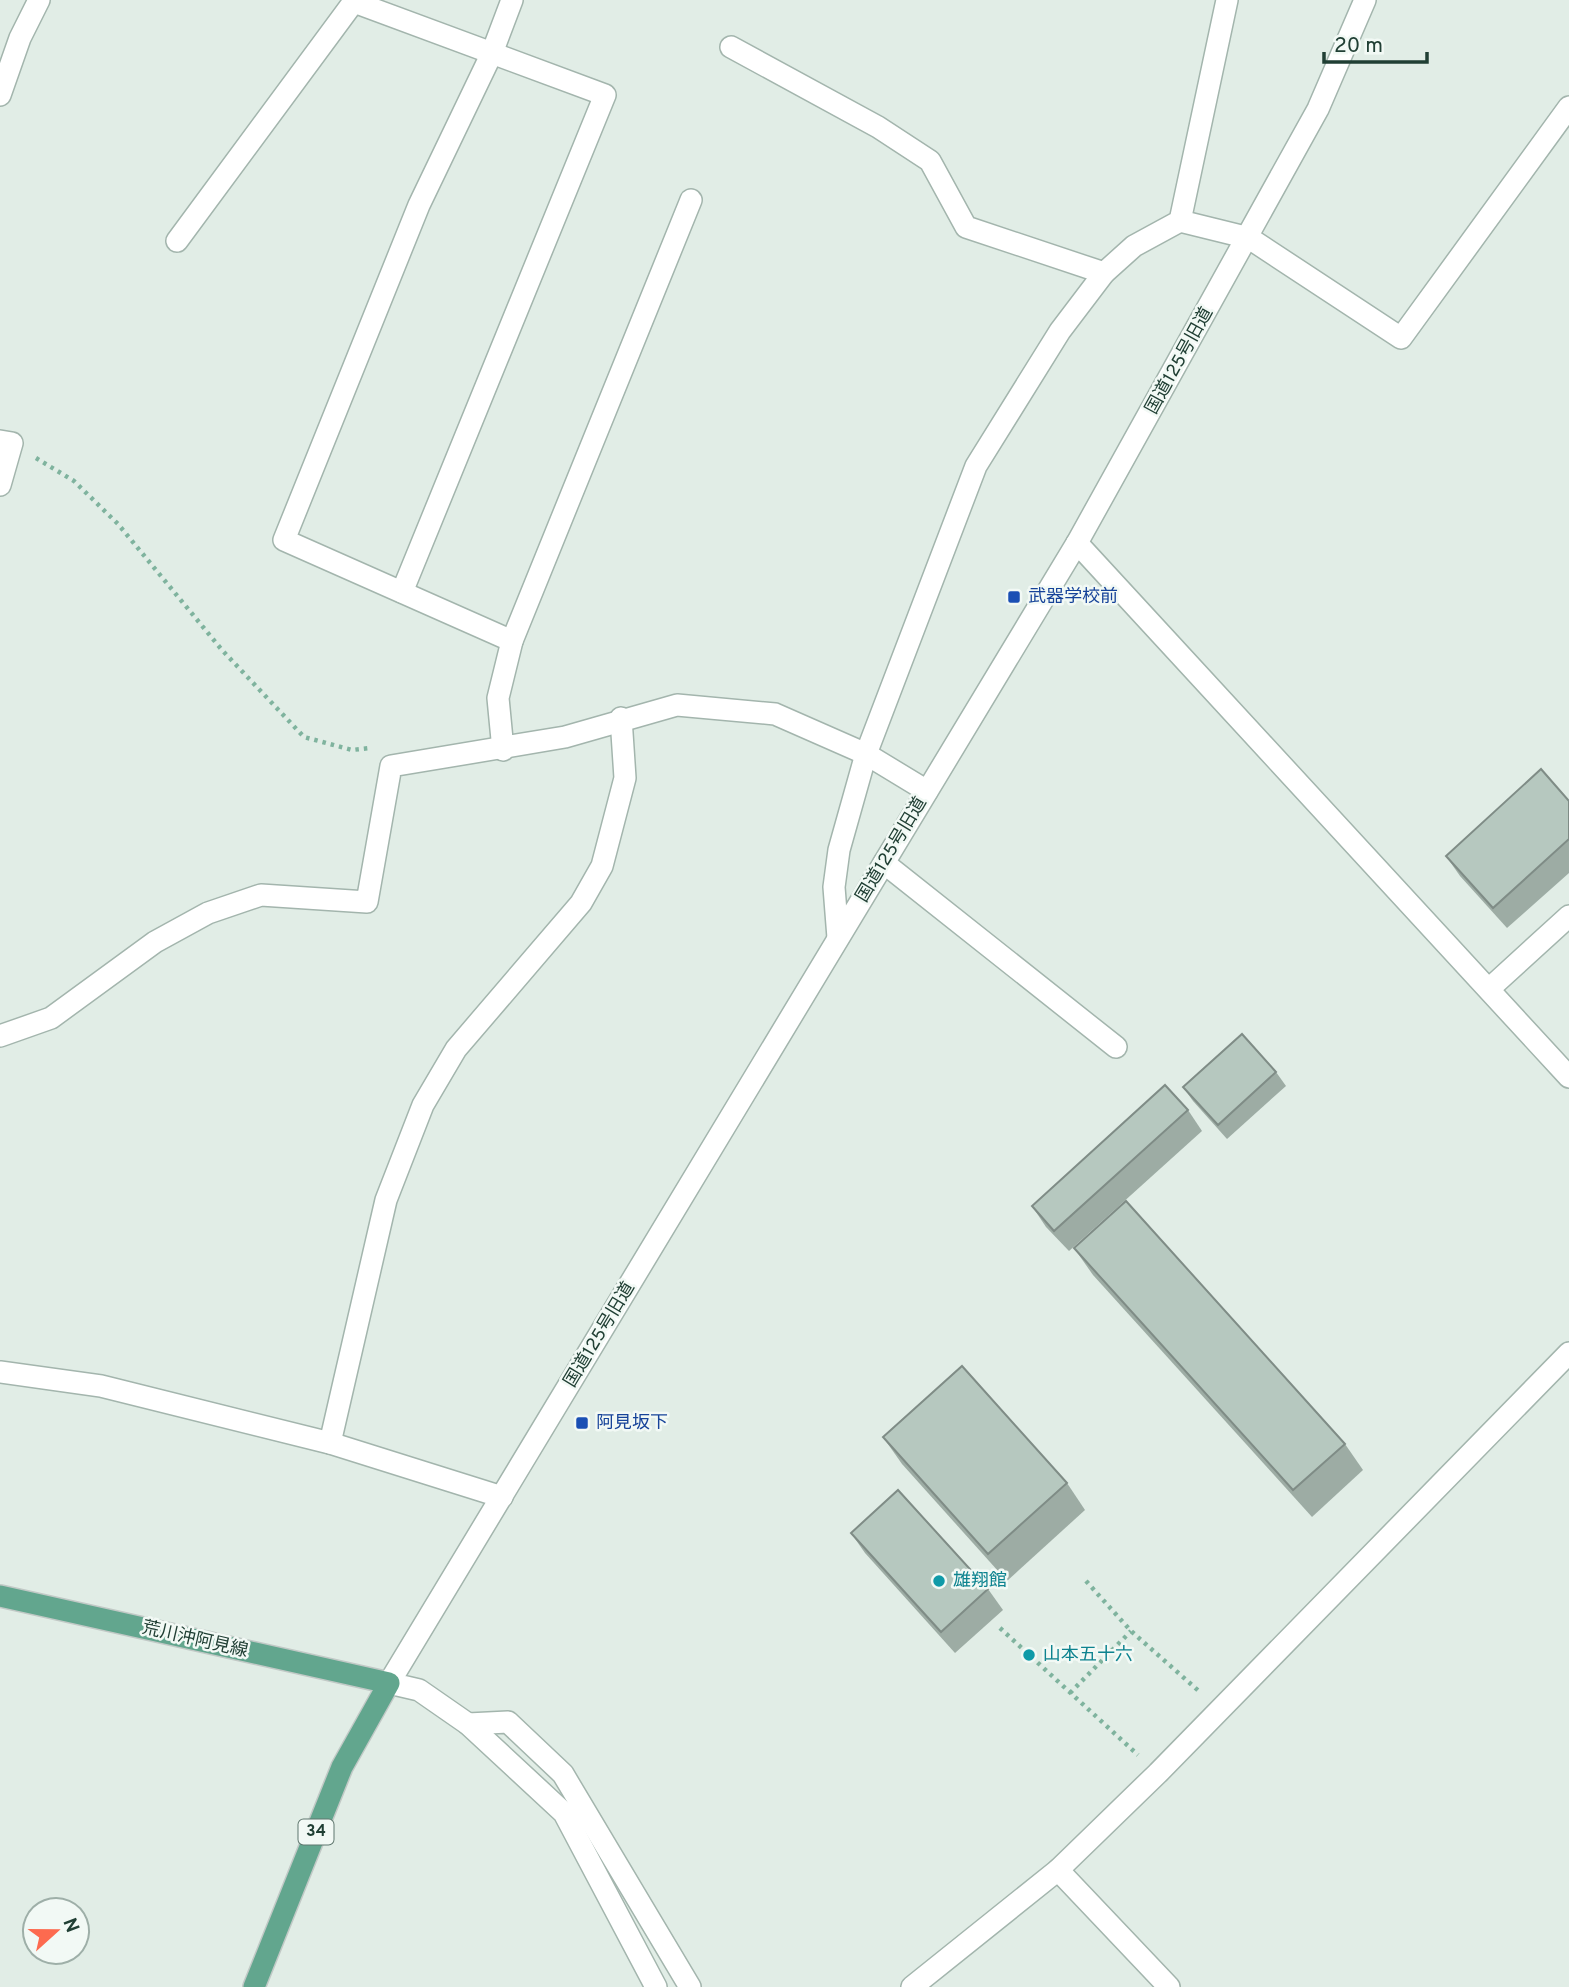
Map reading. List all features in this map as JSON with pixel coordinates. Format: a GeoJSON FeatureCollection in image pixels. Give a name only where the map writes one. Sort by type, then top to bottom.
{"type":"FeatureCollection","features":[{"type":"Feature","properties":{"kind":"main road","name":"荒川沖阿見線"},"geometry":{"type":"LineString","coordinates":[[0,1596],[389,1683]]}},
{"type":"Feature","properties":{"kind":"main road","name":"34"},"geometry":{"type":"LineString","coordinates":[[254,1987],[342,1767],[389,1683]]}},
{"type":"Feature","properties":{"kind":"street"},"geometry":{"type":"LineString","coordinates":[[0,95],[20,38],[39,0]]}},
{"type":"Feature","properties":{"kind":"street"},"geometry":{"type":"LineString","coordinates":[[512,0],[492,53],[419,205],[284,540],[512,641]]}},
{"type":"Feature","properties":{"kind":"street"},"geometry":{"type":"LineString","coordinates":[[1180,221],[1227,0]]}},
{"type":"Feature","properties":{"kind":"street","name":"国道125号旧道"},"geometry":{"type":"LineString","coordinates":[[389,1683],[1077,543],[1249,238],[1318,109],[1365,0]]}},
{"type":"Feature","properties":{"kind":"street"},"geometry":{"type":"LineString","coordinates":[[177,240],[355,1],[604,95],[402,592]]}},
{"type":"Feature","properties":{"kind":"street"},"geometry":{"type":"LineString","coordinates":[[731,47],[878,127],[930,161],[966,227],[1104,273]]}},
{"type":"Feature","properties":{"kind":"street"},"geometry":{"type":"LineString","coordinates":[[838,938],[834,887],[839,850],[866,754],[976,466],[1060,331],[1104,273],[1133,246],[1180,221],[1249,238],[1401,338],[1569,107]]}},
{"type":"Feature","properties":{"kind":"street"},"geometry":{"type":"LineString","coordinates":[[503,750],[498,698],[512,641],[691,200]]}},
{"type":"Feature","properties":{"kind":"street"},"geometry":{"type":"LineString","coordinates":[[0,485],[6,442]]}},
{"type":"Feature","properties":{"kind":"street"},"geometry":{"type":"LineString","coordinates":[[1077,543],[1569,1077]]}},
{"type":"Feature","properties":{"kind":"street"},"geometry":{"type":"LineString","coordinates":[[0,1036],[51,1018],[155,942],[208,913],[261,895],[367,902],[391,766],[503,750],[565,737],[677,705],[775,714],[866,754],[927,792]]}},
{"type":"Feature","properties":{"kind":"street"},"geometry":{"type":"LineString","coordinates":[[330,1443],[386,1200],[423,1105],[456,1049],[581,903],[602,866],[625,778],[621,719]]}},
{"type":"Feature","properties":{"kind":"street"},"geometry":{"type":"LineString","coordinates":[[884,863],[1116,1048]]}},
{"type":"Feature","properties":{"kind":"street"},"geometry":{"type":"LineString","coordinates":[[1489,989],[1569,916]]}},
{"type":"Feature","properties":{"kind":"street"},"geometry":{"type":"LineString","coordinates":[[912,1987],[1058,1870],[1158,1773],[1569,1353]]}},
{"type":"Feature","properties":{"kind":"street"},"geometry":{"type":"LineString","coordinates":[[0,1372],[101,1386],[330,1443],[502,1497]]}},
{"type":"Feature","properties":{"kind":"street"},"geometry":{"type":"LineString","coordinates":[[389,1683],[419,1689],[468,1724],[564,1813],[656,1987]]}},
{"type":"Feature","properties":{"kind":"street"},"geometry":{"type":"LineString","coordinates":[[468,1724],[508,1723],[564,1774],[690,1987]]}},
{"type":"Feature","properties":{"kind":"street"},"geometry":{"type":"LineString","coordinates":[[1058,1870],[1170,1987]]}},
{"type":"Feature","properties":{"kind":"path"},"geometry":{"type":"LineString","coordinates":[[6,442],[74,481],[118,524],[222,650],[304,737],[352,750],[386,746],[391,766]]}},
{"type":"Feature","properties":{"kind":"path"},"geometry":{"type":"LineString","coordinates":[[1086,1581],[1131,1631],[1220,1710]]}},
{"type":"Feature","properties":{"kind":"path"},"geometry":{"type":"LineString","coordinates":[[1000,1628],[1158,1773]]}},
{"type":"Feature","properties":{"kind":"path"},"geometry":{"type":"LineString","coordinates":[[1070,1692],[1131,1631]]}},
{"type":"Feature","properties":{"kind":"building"},"geometry":{"type":"Polygon","coordinates":[[[1541,769],[1569,801],[1569,839],[1493,908],[1446,856],[1541,769]]]}},
{"type":"Feature","properties":{"kind":"building"},"geometry":{"type":"Polygon","coordinates":[[[1242,1034],[1276,1072],[1218,1125],[1183,1087],[1242,1034]]]}},
{"type":"Feature","properties":{"kind":"building"},"geometry":{"type":"Polygon","coordinates":[[[1165,1085],[1188,1110],[1054,1231],[1032,1206],[1165,1085]]]}},
{"type":"Feature","properties":{"kind":"building"},"geometry":{"type":"Polygon","coordinates":[[[1126,1201],[1345,1444],[1293,1490],[1074,1248],[1126,1201]]]}},
{"type":"Feature","properties":{"kind":"building"},"geometry":{"type":"Polygon","coordinates":[[[962,1366],[1067,1483],[988,1554],[883,1437],[962,1366]]]}},
{"type":"Feature","properties":{"kind":"building"},"geometry":{"type":"Polygon","coordinates":[[[898,1490],[988,1589],[941,1632],[851,1533],[898,1490]]]}},
{"type":"Feature","properties":{"kind":"place","name":"武器学校前"},"geometry":{"type":"Point","coordinates":[1014,597]}},
{"type":"Feature","properties":{"kind":"place","name":"阿見坂下"},"geometry":{"type":"Point","coordinates":[582,1423]}},
{"type":"Feature","properties":{"kind":"place","name":"雄翔館"},"geometry":{"type":"Point","coordinates":[939,1581]}},
{"type":"Feature","properties":{"kind":"place","name":"山本五十六"},"geometry":{"type":"Point","coordinates":[1029,1655]}}]}
